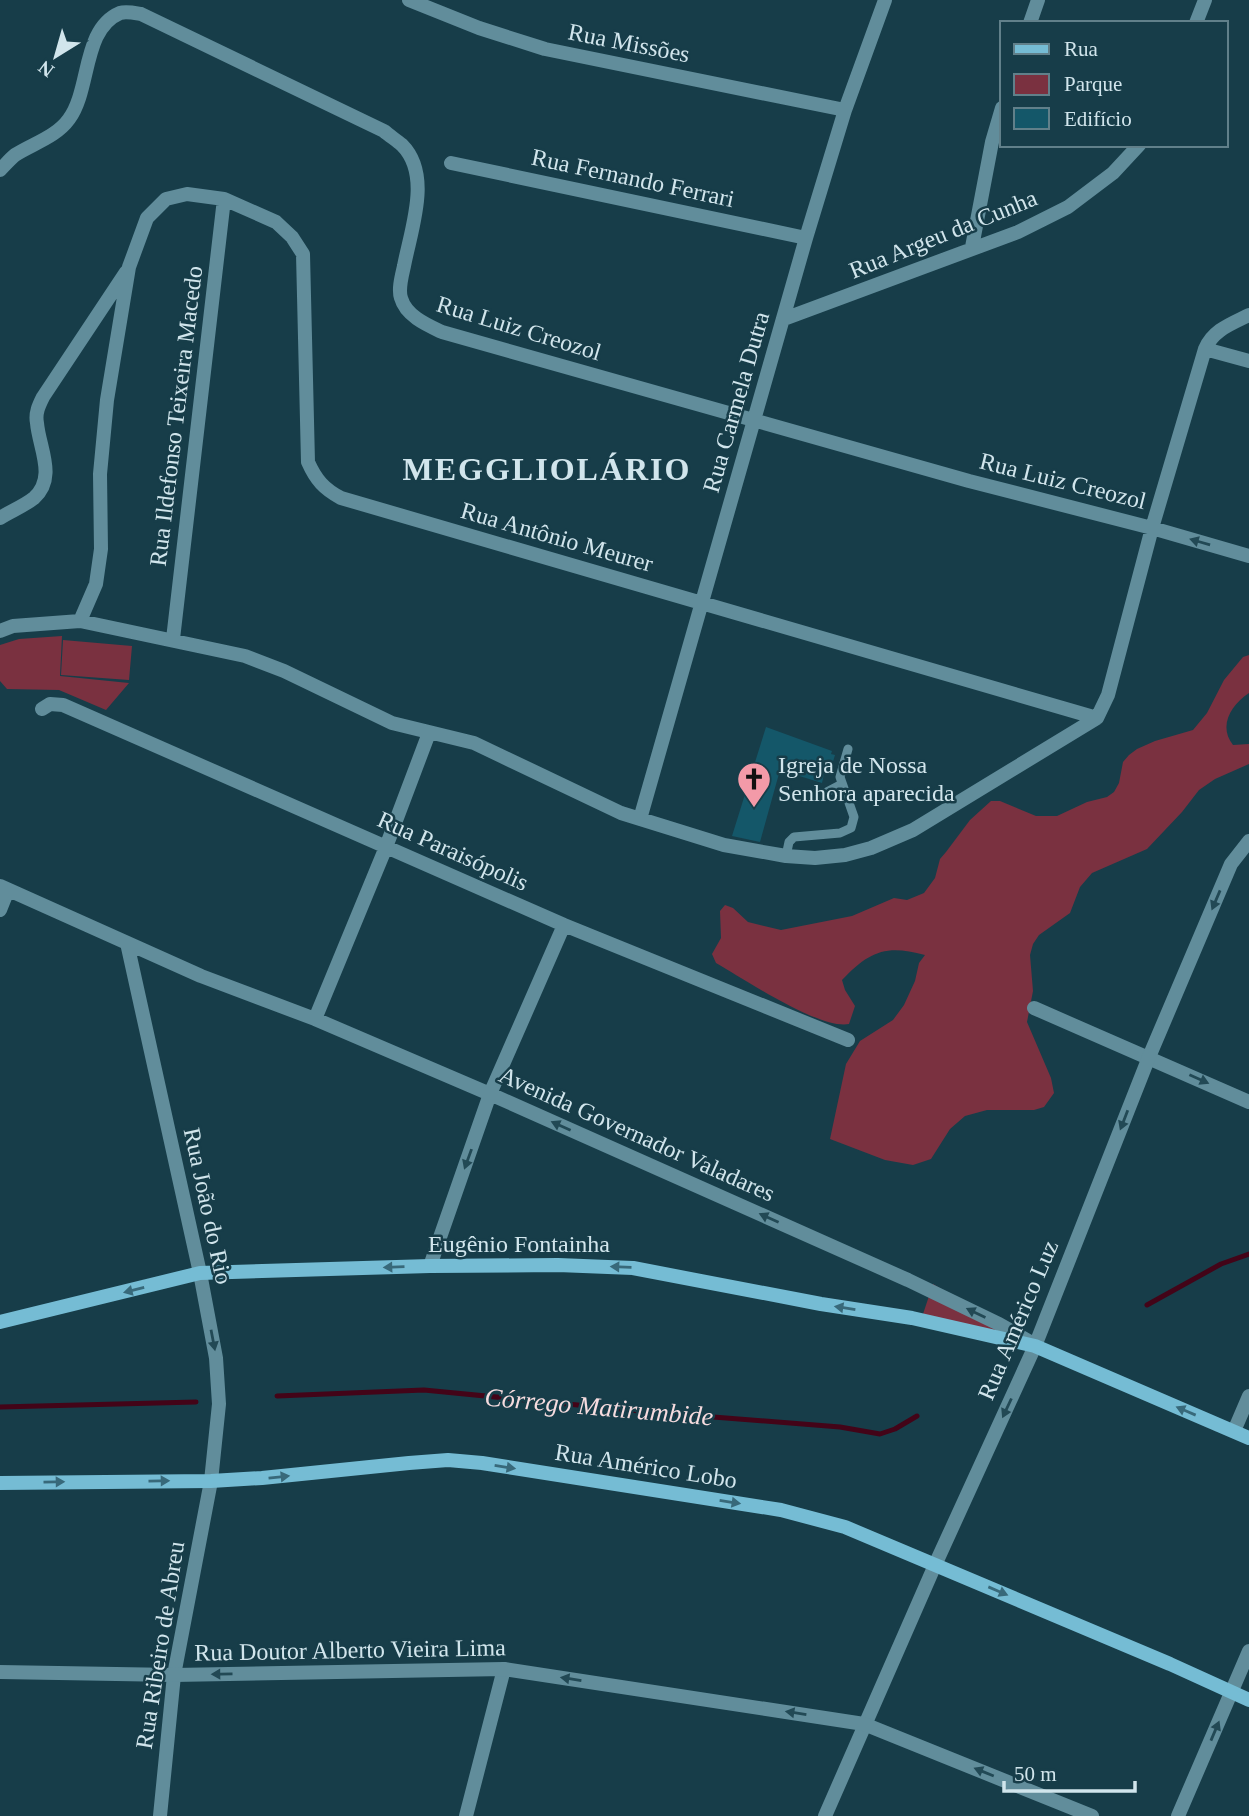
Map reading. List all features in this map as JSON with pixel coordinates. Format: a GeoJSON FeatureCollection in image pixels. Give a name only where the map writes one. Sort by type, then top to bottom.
{"type":"FeatureCollection","features":[{"type":"Feature","properties":{"kind":"main road","name":"Eugênio Fontainha"},"geometry":{"type":"LineString","coordinates":[[0,1322],[200,1273],[558,1265],[633,1268],[821,1304],[912,1318],[1035,1346]]}},
{"type":"Feature","properties":{"kind":"main road","name":"Avenida Governador Valadares"},"geometry":{"type":"LineString","coordinates":[[1035,1346],[1249,1438]]}},
{"type":"Feature","properties":{"kind":"main road","name":"Rua Américo Lobo"},"geometry":{"type":"LineString","coordinates":[[0,1483],[211,1481],[448,1460],[781,1510],[845,1527],[1249,1700]]}},
{"type":"Feature","properties":{"kind":"street","name":"Rua Missões"},"geometry":{"type":"LineString","coordinates":[[409,0],[479,28],[545,49],[845,110]]}},
{"type":"Feature","properties":{"kind":"street","name":"Rua Carmela Dutra"},"geometry":{"type":"LineString","coordinates":[[640,819],[704,604],[806,238],[845,110],[885,0]]}},
{"type":"Feature","properties":{"kind":"street"},"geometry":{"type":"LineString","coordinates":[[1031,21],[1038,0]]}},
{"type":"Feature","properties":{"kind":"street"},"geometry":{"type":"LineString","coordinates":[[1197,21],[1205,0]]}},
{"type":"Feature","properties":{"kind":"street","name":"Rua Luiz Creozol"},"geometry":{"type":"LineString","coordinates":[[0,170],[13,156],[47,139],[68,121],[80,100],[93,44],[107,22],[122,12],[142,13],[384,131],[403,146],[413,161],[418,195],[401,280],[400,298],[408,310],[424,324],[442,332],[754,421],[1249,556]]}},
{"type":"Feature","properties":{"kind":"street"},"geometry":{"type":"LineString","coordinates":[[972,247],[992,142],[1000,115]]}},
{"type":"Feature","properties":{"kind":"street","name":"Rua Argeu da Cunha"},"geometry":{"type":"LineString","coordinates":[[784,319],[1018,232],[1068,207],[1113,173],[1137,147]]}},
{"type":"Feature","properties":{"kind":"street","name":"Rua Fernando Ferrari"},"geometry":{"type":"LineString","coordinates":[[451,163],[806,238]]}},
{"type":"Feature","properties":{"kind":"street","name":"Rua Antônio Meurer"},"geometry":{"type":"LineString","coordinates":[[80,621],[96,583],[101,549],[100,474],[107,400],[129,267],[146,218],[166,199],[187,194],[224,199],[276,222],[292,237],[303,254],[308,462],[326,490],[341,498],[1097,718]]}},
{"type":"Feature","properties":{"kind":"street","name":"Rua Ildefonso Teixeira Macedo"},"geometry":{"type":"LineString","coordinates":[[173,639],[224,199]]}},
{"type":"Feature","properties":{"kind":"street"},"geometry":{"type":"LineString","coordinates":[[0,518],[34,498],[43,486],[46,474],[36,422],[37,411],[43,397],[129,267]]}},
{"type":"Feature","properties":{"kind":"street"},"geometry":{"type":"LineString","coordinates":[[0,631],[13,626],[80,621],[245,656],[284,671],[392,723],[474,743],[621,813],[724,845],[786,856],[815,858],[845,855],[871,848],[913,830],[1097,718],[1108,695],[1152,528],[1205,349],[1217,331],[1249,315]]}},
{"type":"Feature","properties":{"kind":"street"},"geometry":{"type":"LineString","coordinates":[[1205,349],[1249,361]]}},
{"type":"Feature","properties":{"kind":"street","name":"Rua Paraisópolis"},"geometry":{"type":"LineString","coordinates":[[42,709],[50,704],[64,705],[564,925],[848,1040]]}},
{"type":"Feature","properties":{"kind":"street"},"geometry":{"type":"LineString","coordinates":[[315,1019],[386,847],[429,733]]}},
{"type":"Feature","properties":{"kind":"street","name":"Rua Américo Luz"},"geometry":{"type":"LineString","coordinates":[[825,1816],[1035,1346],[1149,1057],[1231,864],[1249,841]]}},
{"type":"Feature","properties":{"kind":"street"},"geometry":{"type":"LineString","coordinates":[[0,910],[4,888]]}},
{"type":"Feature","properties":{"kind":"street","name":"Avenida Governador Valadares"},"geometry":{"type":"LineString","coordinates":[[4,888],[201,976],[315,1019],[491,1094],[908,1280],[999,1324],[1035,1346]]}},
{"type":"Feature","properties":{"kind":"street"},"geometry":{"type":"LineString","coordinates":[[430,1266],[491,1094],[564,925]]}},
{"type":"Feature","properties":{"kind":"street","name":"Rua João do Rio"},"geometry":{"type":"LineString","coordinates":[[127,943],[200,1273],[216,1358],[219,1404],[211,1481]]}},
{"type":"Feature","properties":{"kind":"street"},"geometry":{"type":"LineString","coordinates":[[1034,1008],[1249,1102]]}},
{"type":"Feature","properties":{"kind":"street"},"geometry":{"type":"LineString","coordinates":[[1234,1431],[1249,1396]]}},
{"type":"Feature","properties":{"kind":"street","name":"Rua Ribeiro de Abreu"},"geometry":{"type":"LineString","coordinates":[[159,1816],[174,1675],[211,1481]]}},
{"type":"Feature","properties":{"kind":"street"},"geometry":{"type":"LineString","coordinates":[[1178,1816],[1249,1651]]}},
{"type":"Feature","properties":{"kind":"street"},"geometry":{"type":"LineString","coordinates":[[466,1816],[504,1669]]}},
{"type":"Feature","properties":{"kind":"street","name":"Rua Doutor Alberto Vieira Lima"},"geometry":{"type":"LineString","coordinates":[[0,1672],[174,1675],[504,1669],[864,1724],[1093,1816]]}},
{"type":"Feature","properties":{"kind":"lane"},"geometry":{"type":"LineString","coordinates":[[786,856],[789,842],[797,835],[840,833],[851,828],[854,817],[840,777],[848,749]]}},
{"type":"Feature","properties":{"kind":"lane"},"geometry":{"type":"LineString","coordinates":[[817,792],[823,794],[842,784]]}},
{"type":"Feature","properties":{"kind":"green space"},"geometry":{"type":"Polygon","coordinates":[[[62,636],[60,676],[129,683],[106,710],[59,690],[7,689],[0,681],[0,645],[19,639],[62,636]]]}},
{"type":"Feature","properties":{"kind":"green space"},"geometry":{"type":"Polygon","coordinates":[[[63,640],[132,646],[129,680],[61,675],[63,640]]]}},
{"type":"Feature","properties":{"kind":"green space"},"geometry":{"type":"Polygon","coordinates":[[[1249,655],[1249,693],[1232,710],[1227,731],[1233,745],[1249,744],[1249,764],[1215,779],[1199,790],[1147,849],[1092,873],[1080,887],[1070,913],[1039,935],[1033,944],[1030,955],[1033,991],[1027,1022],[1051,1078],[1054,1093],[1044,1107],[1034,1110],[987,1110],[965,1116],[950,1129],[931,1159],[913,1165],[885,1160],[830,1139],[846,1064],[860,1041],[893,1020],[904,1005],[915,981],[919,963],[925,955],[899,950],[888,951],[861,963],[842,980],[855,1006],[849,1024],[836,1024],[782,1002],[716,963],[712,954],[721,938],[720,911],[725,905],[733,908],[748,922],[781,930],[852,916],[894,898],[907,900],[924,893],[935,878],[940,859],[970,820],[991,801],[1000,801],[1036,816],[1057,816],[1087,802],[1107,797],[1119,783],[1123,762],[1129,755],[1155,741],[1193,730],[1207,713],[1224,680],[1243,657],[1249,655]]]}},
{"type":"Feature","properties":{"kind":"green space"},"geometry":{"type":"Polygon","coordinates":[[[933,1284],[1022,1338],[920,1323],[933,1284]]]}},
{"type":"Feature","properties":{"kind":"building","name":"Igreja de Nossa Senhora aparecida"},"geometry":{"type":"Polygon","coordinates":[[[766,727],[832,751],[831,754],[835,755],[829,775],[824,774],[822,783],[780,770],[760,842],[732,836],[766,727]]]}},
{"type":"Feature","properties":{"kind":"waterway","name":"Córrego Matirumbide"},"geometry":{"type":"LineString","coordinates":[[1147,1305],[1221,1264],[1249,1254]]}},
{"type":"Feature","properties":{"kind":"waterway","name":"Córrego Matirumbide"},"geometry":{"type":"LineString","coordinates":[[277,1396],[424,1390],[840,1427],[880,1434],[917,1416]]}},
{"type":"Feature","properties":{"kind":"waterway","name":"Córrego Matirumbide"},"geometry":{"type":"LineString","coordinates":[[0,1407],[196,1402]]}},
{"type":"Feature","properties":{"kind":"place","name":"Igreja de Nossa Senhora aparecida"},"geometry":{"type":"Point","coordinates":[754,809]}},
{"type":"Feature","properties":{"kind":"district","name":"MEGGLIOLÁRIO"},"geometry":{"type":"Point","coordinates":[547,469]}}]}
